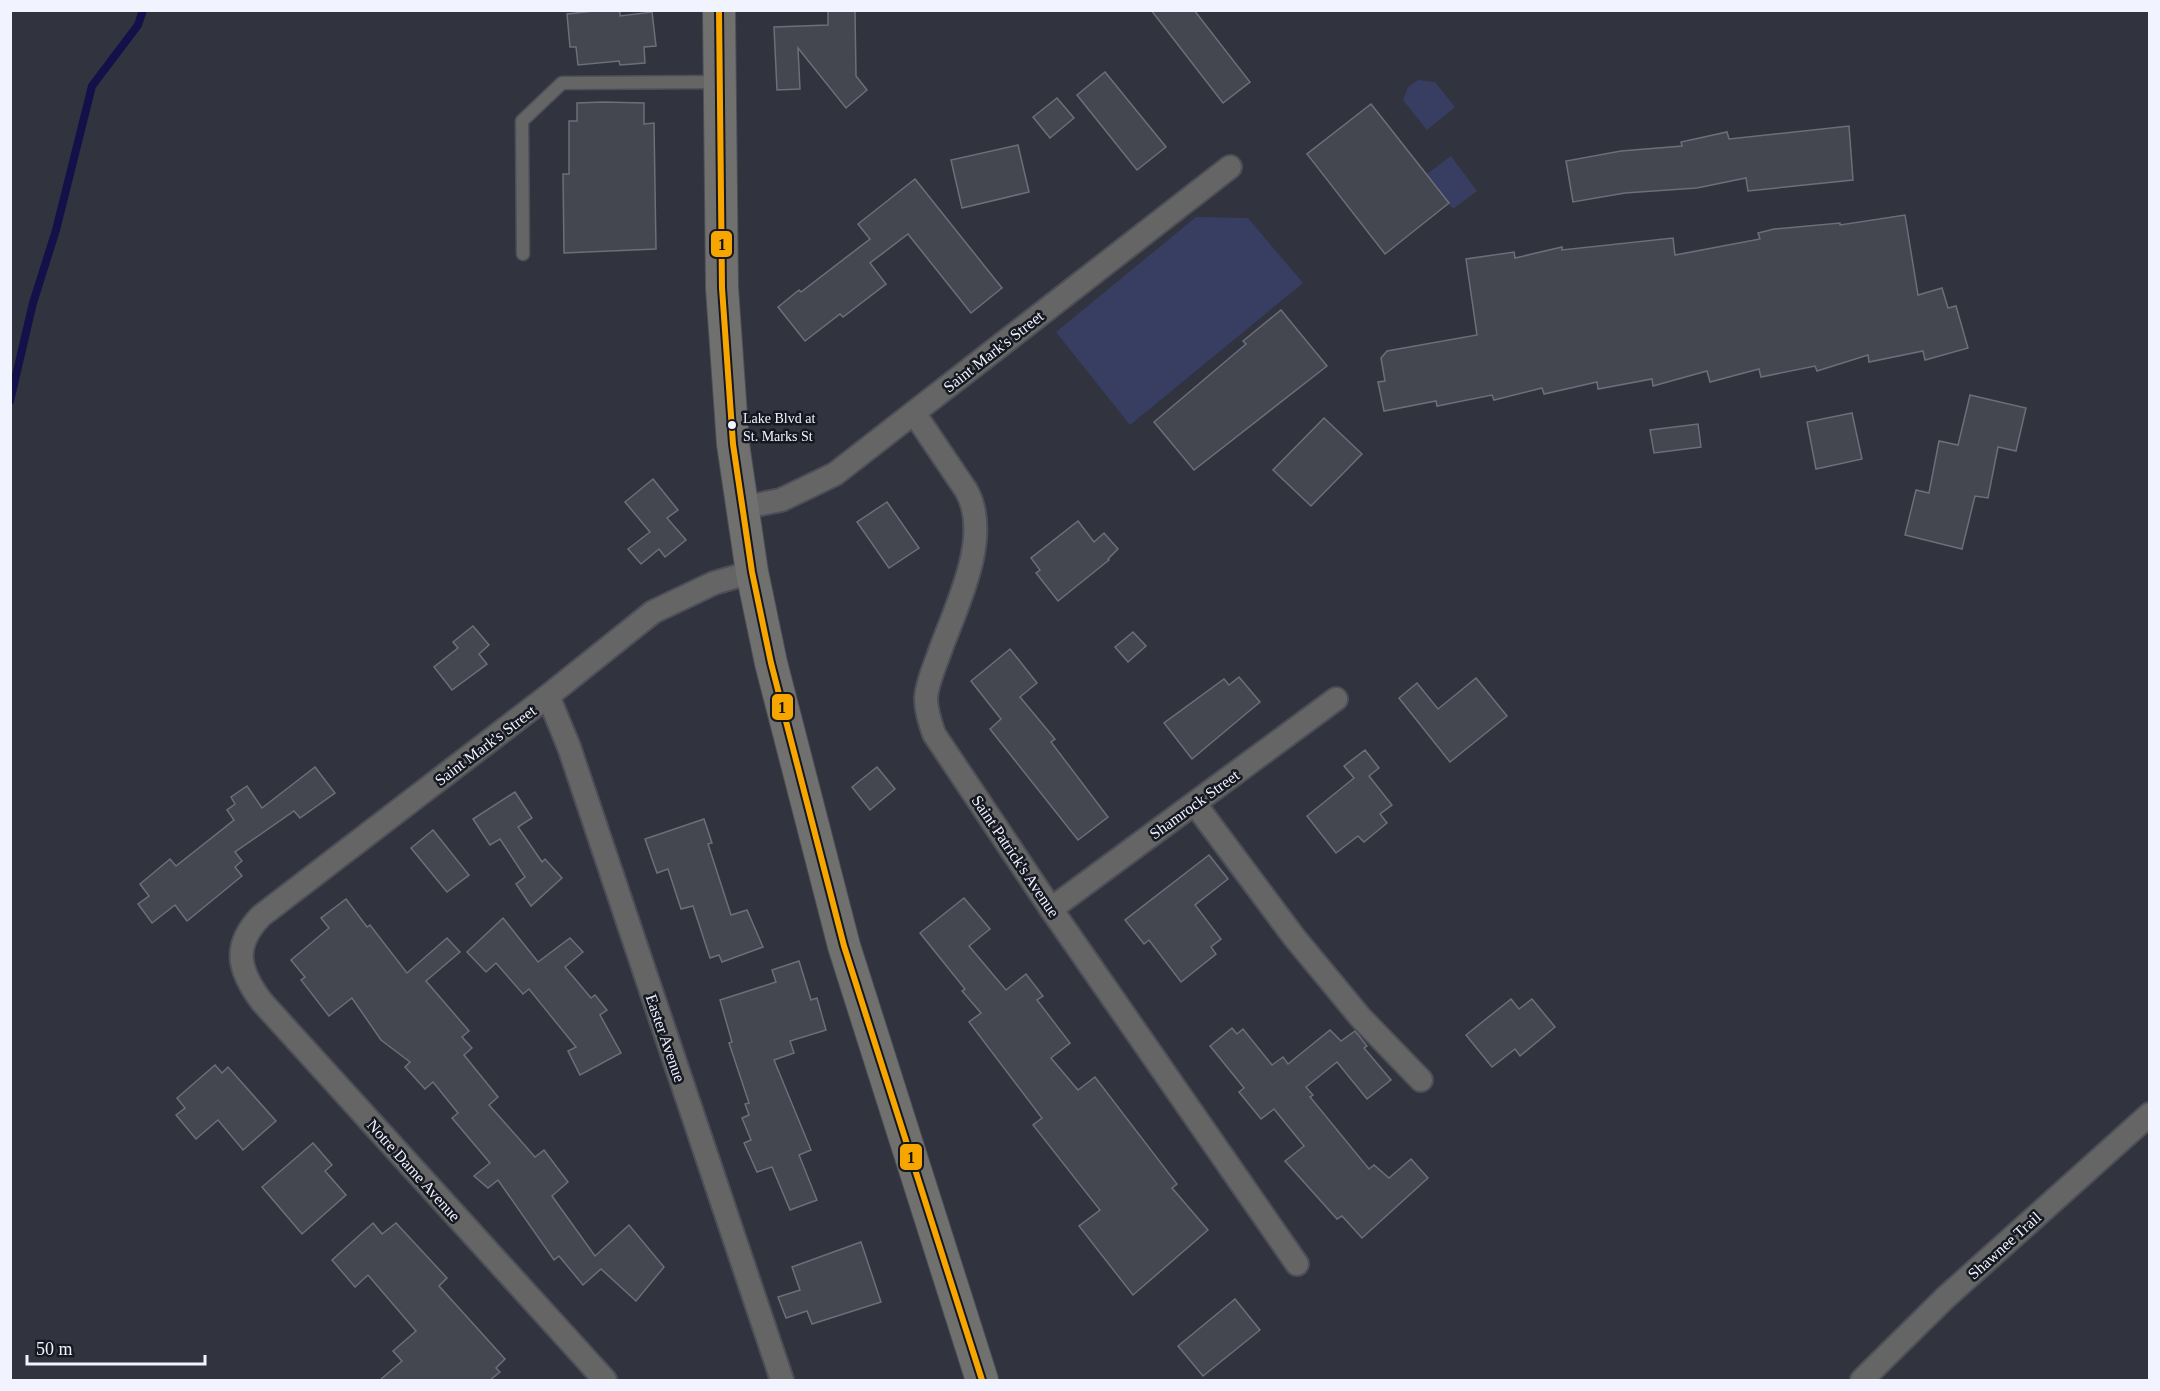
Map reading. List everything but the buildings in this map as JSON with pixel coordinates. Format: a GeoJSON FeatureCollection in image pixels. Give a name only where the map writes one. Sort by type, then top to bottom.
{"type":"FeatureCollection","features":[{"type":"Feature","properties":{"kind":"main road"},"geometry":{"type":"LineString","coordinates":[[719,10],[722,288],[733,444],[752,572],[771,663],[844,946],[982,1380]]}},
{"type":"Feature","properties":{"kind":"street","name":"Saint Mark's Street"},"geometry":{"type":"LineString","coordinates":[[741,507],[781,500],[835,474],[1230,167]]}},
{"type":"Feature","properties":{"kind":"street","name":"Saint Patrick's Avenue"},"geometry":{"type":"LineString","coordinates":[[914,413],[973,501],[975,518],[974,549],[928,685],[928,713],[934,734],[1051,909],[1297,1264]]}},
{"type":"Feature","properties":{"kind":"street","name":"Saint Mark's Street"},"geometry":{"type":"LineString","coordinates":[[240,949],[243,937],[261,916],[665,605],[714,583],[752,572]]}},
{"type":"Feature","properties":{"kind":"street","name":"Easter Avenue"},"geometry":{"type":"LineString","coordinates":[[548,696],[569,747],[782,1380]]}},
{"type":"Feature","properties":{"kind":"street","name":"Shamrock Street"},"geometry":{"type":"LineString","coordinates":[[1051,909],[1336,699]]}},
{"type":"Feature","properties":{"kind":"street"},"geometry":{"type":"LineString","coordinates":[[1195,804],[1301,946],[1361,1018],[1421,1080]]}},
{"type":"Feature","properties":{"kind":"street","name":"Notre Dame Avenue"},"geometry":{"type":"LineString","coordinates":[[240,949],[246,975],[262,1002],[605,1380]]}},
{"type":"Feature","properties":{"kind":"street","name":"Shawnee Trail"},"geometry":{"type":"LineString","coordinates":[[1869,1378],[1954,1290],[2150,1114]]}},
{"type":"Feature","properties":{"kind":"lane"},"geometry":{"type":"LineString","coordinates":[[523,254],[522,121],[562,83],[719,82]]}},
{"type":"Feature","properties":{"kind":"shaded area"},"geometry":{"type":"Polygon","coordinates":[[[1418,80],[1435,82],[1455,107],[1427,130],[1403,100],[1408,87],[1418,80]]]}},
{"type":"Feature","properties":{"kind":"shaded area"},"geometry":{"type":"Polygon","coordinates":[[[1451,156],[1477,191],[1453,209],[1427,174],[1451,156]]]}},
{"type":"Feature","properties":{"kind":"shaded area"},"geometry":{"type":"Polygon","coordinates":[[[1196,217],[1248,218],[1303,283],[1130,425],[1056,332],[1196,217]]]}},
{"type":"Feature","properties":{"kind":"waterway"},"geometry":{"type":"LineString","coordinates":[[10,401],[33,303],[56,230],[92,86],[138,25],[143,10]]}},
{"type":"Feature","properties":{"kind":"transit line","name":"1"},"geometry":{"type":"LineString","coordinates":[[719,10],[722,288],[733,444],[752,572],[771,663],[844,946],[982,1380]]}},
{"type":"Feature","properties":{"kind":"place","name":"Lake Blvd at St. Marks St"},"geometry":{"type":"Point","coordinates":[732,425]}}]}
